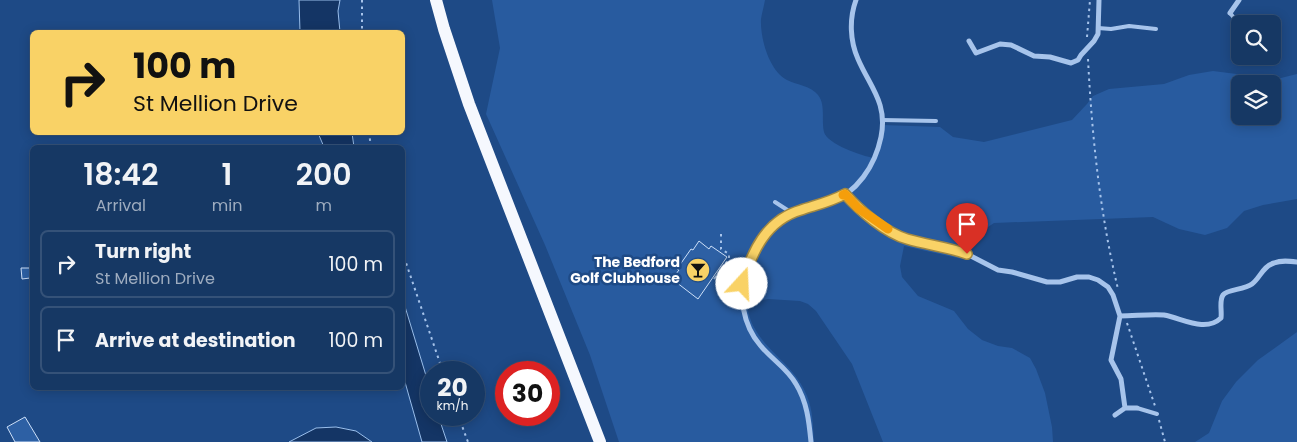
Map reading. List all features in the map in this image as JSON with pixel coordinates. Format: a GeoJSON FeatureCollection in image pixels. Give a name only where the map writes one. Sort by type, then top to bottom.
{"type":"FeatureCollection","features":[{"type":"Feature","properties":{"kind":"highway"},"geometry":{"type":"LineString","coordinates":[[436,0],[469,104],[600,442]]}},
{"type":"Feature","properties":{"kind":"street"},"geometry":{"type":"LineString","coordinates":[[811,442],[808,414],[796,383],[787,370],[760,345],[749,329],[744,316],[742,284],[761,239],[772,226],[792,213],[830,202],[845,194],[866,173],[877,153],[882,120],[876,93],[858,61],[853,47],[852,22],[856,0]]}},
{"type":"Feature","properties":{"kind":"street"},"geometry":{"type":"LineString","coordinates":[[969,41],[976,54],[1000,44],[1011,45],[1034,56],[1050,57],[1071,63],[1078,60],[1094,41],[1098,28],[1099,0]]}},
{"type":"Feature","properties":{"kind":"street"},"geometry":{"type":"LineString","coordinates":[[1230,13],[1239,0]]}},
{"type":"Feature","properties":{"kind":"street"},"geometry":{"type":"LineString","coordinates":[[845,194],[858,208],[878,223],[904,238],[954,249],[998,270],[1022,274],[1047,282],[1089,278],[1098,280],[1108,287],[1122,316],[1111,360],[1121,379],[1125,408]]}},
{"type":"Feature","properties":{"kind":"street"},"geometry":{"type":"LineString","coordinates":[[1122,316],[1162,315],[1194,324],[1207,324],[1217,321],[1221,318],[1221,301],[1222,296],[1226,292],[1243,289],[1252,284],[1272,263],[1280,261],[1297,262]]}},
{"type":"Feature","properties":{"kind":"street"},"geometry":{"type":"LineString","coordinates":[[1115,415],[1125,408],[1137,408]]}},
{"type":"Feature","properties":{"kind":"lane"},"geometry":{"type":"LineString","coordinates":[[1098,28],[1111,29],[1129,26],[1156,30]]}},
{"type":"Feature","properties":{"kind":"lane"},"geometry":{"type":"LineString","coordinates":[[882,120],[936,121]]}},
{"type":"Feature","properties":{"kind":"lane"},"geometry":{"type":"LineString","coordinates":[[775,202],[792,213]]}},
{"type":"Feature","properties":{"kind":"lane"},"geometry":{"type":"LineString","coordinates":[[1137,408],[1158,414]]}},
{"type":"Feature","properties":{"kind":"path"},"geometry":{"type":"LineString","coordinates":[[362,0],[362,30]]}},
{"type":"Feature","properties":{"kind":"path"},"geometry":{"type":"LineString","coordinates":[[1090,0],[1087,48],[1090,101],[1101,205],[1118,289]]}},
{"type":"Feature","properties":{"kind":"path"},"geometry":{"type":"LineString","coordinates":[[721,234],[721,249],[729,254],[729,258],[715,278],[726,284],[742,284]]}},
{"type":"Feature","properties":{"kind":"path"},"geometry":{"type":"LineString","coordinates":[[405,259],[439,361]]}},
{"type":"Feature","properties":{"kind":"path"},"geometry":{"type":"LineString","coordinates":[[1122,316],[1158,414],[1165,442]]}},
{"type":"Feature","properties":{"kind":"path"},"geometry":{"type":"LineString","coordinates":[[462,426],[468,442]]}},
{"type":"Feature","properties":{"kind":"shaded area"},"geometry":{"type":"Polygon","coordinates":[[[299,0],[340,0],[338,11],[340,30],[300,30],[299,0]]]}},
{"type":"Feature","properties":{"kind":"shaded area"},"geometry":{"type":"Polygon","coordinates":[[[492,0],[765,0],[761,19],[762,35],[767,53],[775,69],[787,80],[808,88],[818,95],[823,108],[824,132],[831,141],[846,149],[874,158],[882,125],[940,127],[953,137],[984,142],[1072,120],[1093,96],[1109,89],[1164,84],[1189,75],[1213,71],[1245,75],[1231,75],[1231,125],[1281,125],[1281,78],[1297,74],[1297,199],[1263,205],[1244,211],[1227,228],[1205,235],[1179,229],[1153,217],[994,223],[976,235],[962,259],[904,246],[900,266],[902,277],[918,296],[954,311],[968,329],[982,340],[998,346],[1012,348],[1030,358],[1045,393],[1053,442],[883,442],[852,364],[816,311],[808,304],[800,301],[768,299],[746,303],[749,316],[753,326],[767,346],[802,386],[810,407],[814,442],[619,442],[590,355],[545,245],[486,114],[500,48],[492,0]]]}},
{"type":"Feature","properties":{"kind":"shaded area"},"geometry":{"type":"Polygon","coordinates":[[[319,135],[352,135],[354,145],[323,145],[319,135]]]}},
{"type":"Feature","properties":{"kind":"shaded area"},"geometry":{"type":"Polygon","coordinates":[[[405,307],[422,361],[420,361],[420,426],[442,426],[447,442],[422,442],[405,382],[405,307]]]}},
{"type":"Feature","properties":{"kind":"shaded area"},"geometry":{"type":"Polygon","coordinates":[[[1297,332],[1297,442],[1195,442],[1209,433],[1222,401],[1236,382],[1258,360],[1297,332]]]}},
{"type":"Feature","properties":{"kind":"shaded area"},"geometry":{"type":"Polygon","coordinates":[[[336,427],[356,431],[372,442],[289,442],[316,428],[336,427]]]}},
{"type":"Feature","properties":{"kind":"building","name":"The Bedford Golf Clubhouse"},"geometry":{"type":"Polygon","coordinates":[[[699,241],[709,249],[711,246],[727,257],[698,299],[672,279],[691,249],[693,250],[699,241]]]}},
{"type":"Feature","properties":{"kind":"building"},"geometry":{"type":"Polygon","coordinates":[[[21,268],[30,268],[30,278],[22,279],[21,268]]]}},
{"type":"Feature","properties":{"kind":"building"},"geometry":{"type":"Polygon","coordinates":[[[25,417],[40,442],[15,442],[7,427],[25,417]]]}},
{"type":"Feature","properties":{"kind":"slow traffic"},"geometry":{"type":"LineString","coordinates":[[843,195],[845,194],[858,208],[888,229]]}},
{"type":"Feature","properties":{"kind":"place","name":"The Bedford Golf Clubhouse"},"geometry":{"type":"Point","coordinates":[698,270]}},
{"type":"Feature","properties":{"kind":"route"},"geometry":{"type":"LineString","coordinates":[[742,284],[755,250],[772,226],[792,213],[830,202],[845,194],[858,208],[878,223],[904,238],[954,249],[967,254]]}}]}
